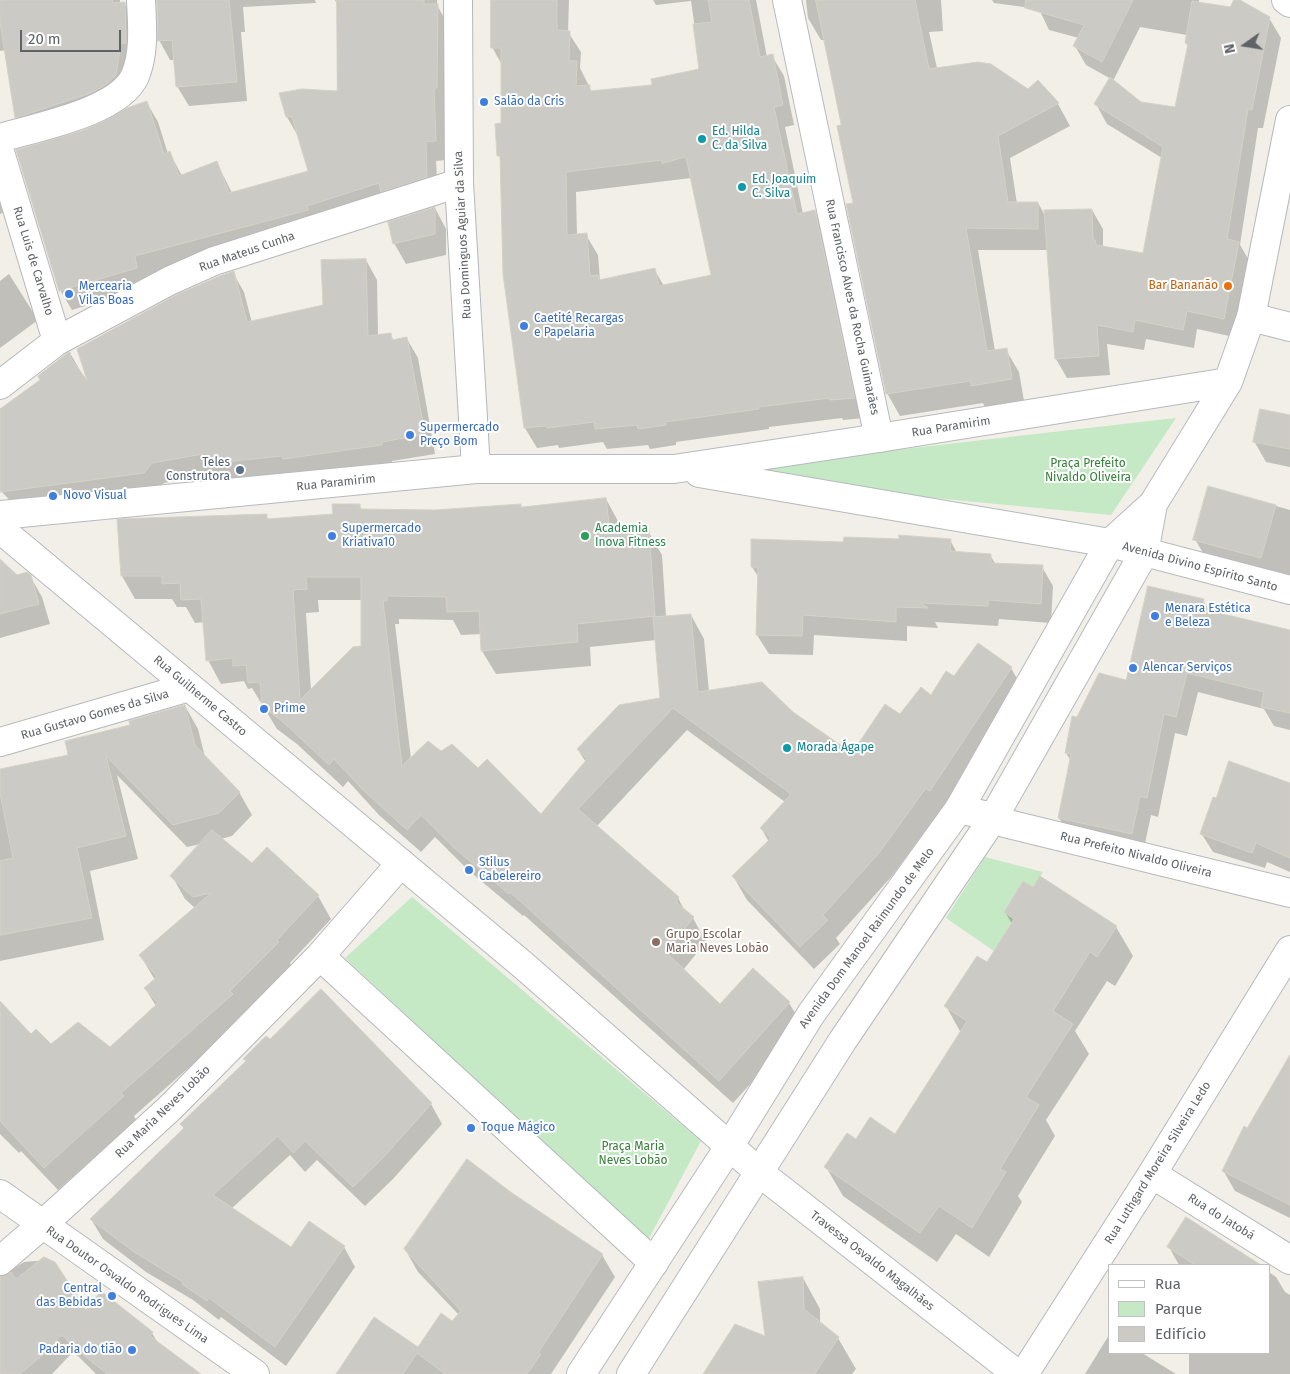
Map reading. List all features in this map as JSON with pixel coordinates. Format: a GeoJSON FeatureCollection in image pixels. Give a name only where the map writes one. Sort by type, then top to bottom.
{"type":"FeatureCollection","features":[{"type":"Feature","properties":{"kind":"street"},"geometry":{"type":"LineString","coordinates":[[0,138],[97,108],[114,100],[128,88],[136,75],[142,44],[140,0]]}},
{"type":"Feature","properties":{"kind":"street","name":"Rua Dominguos Aguiar da Silva"},"geometry":{"type":"LineString","coordinates":[[458,0],[459,183],[476,469]]}},
{"type":"Feature","properties":{"kind":"street","name":"Rua Francisco Alves da Rocha Guimarães"},"geometry":{"type":"LineString","coordinates":[[786,0],[879,438]]}},
{"type":"Feature","properties":{"kind":"street"},"geometry":{"type":"LineString","coordinates":[[1286,0],[1290,3]]}},
{"type":"Feature","properties":{"kind":"street","name":"Avenida Dom Manoel Raimundo de Melo"},"geometry":{"type":"LineString","coordinates":[[581,1374],[729,1146],[811,1014],[978,815],[1110,543],[1153,504],[1228,382],[1251,317],[1290,120]]}},
{"type":"Feature","properties":{"kind":"street","name":"Rua Luis de Carvalho"},"geometry":{"type":"LineString","coordinates":[[0,152],[56,341]]}},
{"type":"Feature","properties":{"kind":"street","name":"Rua Mateus Cunha"},"geometry":{"type":"LineString","coordinates":[[0,385],[56,341],[169,281],[214,261],[459,183]]}},
{"type":"Feature","properties":{"kind":"street"},"geometry":{"type":"LineString","coordinates":[[1251,317],[1290,327]]}},
{"type":"Feature","properties":{"kind":"street","name":"Rua Paramirim"},"geometry":{"type":"LineString","coordinates":[[0,515],[476,469],[674,468],[879,438],[1228,382]]}},
{"type":"Feature","properties":{"kind":"street","name":"Rua Paramirim"},"geometry":{"type":"LineString","coordinates":[[674,468],[1110,543]]}},
{"type":"Feature","properties":{"kind":"street","name":"Avenida Dom Manoel Raimundo de Melo"},"geometry":{"type":"LineString","coordinates":[[631,1374],[760,1173],[843,1040],[978,815],[1144,553],[1153,504]]}},
{"type":"Feature","properties":{"kind":"street","name":"Rua Guilherme Castro"},"geometry":{"type":"LineString","coordinates":[[0,529],[401,863]]}},
{"type":"Feature","properties":{"kind":"street","name":"Avenida Divino Espírito Santo"},"geometry":{"type":"LineString","coordinates":[[1110,543],[1290,590]]}},
{"type":"Feature","properties":{"kind":"street","name":"Rua Gustavo Gomes da Silva"},"geometry":{"type":"LineString","coordinates":[[0,742],[189,687]]}},
{"type":"Feature","properties":{"kind":"street","name":"Rua Prefeito Nivaldo Oliveira"},"geometry":{"type":"LineString","coordinates":[[978,815],[1290,893]]}},
{"type":"Feature","properties":{"kind":"street"},"geometry":{"type":"LineString","coordinates":[[654,1263],[320,956],[401,863],[523,965],[729,1146]]}},
{"type":"Feature","properties":{"kind":"street","name":"Rua Luthgard Moreira Silveira Ledo"},"geometry":{"type":"LineString","coordinates":[[1024,1374],[1152,1174],[1290,950]]}},
{"type":"Feature","properties":{"kind":"street","name":"Rua Maria Neves Lobão"},"geometry":{"type":"LineString","coordinates":[[0,1261],[42,1225],[170,1107],[320,956]]}},
{"type":"Feature","properties":{"kind":"street","name":"Travessa Osvaldo Magalhães"},"geometry":{"type":"LineString","coordinates":[[729,1146],[760,1173],[1017,1374]]}},
{"type":"Feature","properties":{"kind":"street","name":"Rua do Jatobá"},"geometry":{"type":"LineString","coordinates":[[1152,1174],[1290,1260]]}},
{"type":"Feature","properties":{"kind":"street","name":"Rua Doutor Osvaldo Rodrigues Lima"},"geometry":{"type":"LineString","coordinates":[[0,1194],[255,1374]]}},
{"type":"Feature","properties":{"kind":"green space","name":"Praça Prefeito Nivaldo Oliveira"},"geometry":{"type":"Polygon","coordinates":[[[1176,418],[1111,515],[685,474],[1176,418]]]}},
{"type":"Feature","properties":{"kind":"green space"},"geometry":{"type":"Polygon","coordinates":[[[985,857],[1043,872],[1033,887],[1023,881],[1004,911],[1014,919],[994,951],[946,918],[985,857]]]}},
{"type":"Feature","properties":{"kind":"green space","name":"Praça Maria Neves Lobão"},"geometry":{"type":"Polygon","coordinates":[[[412,897],[701,1141],[648,1240],[345,958],[412,897]]]}},
{"type":"Feature","properties":{"kind":"building"},"geometry":{"type":"Polygon","coordinates":[[[0,0],[112,0],[113,3],[125,2],[126,43],[121,43],[116,75],[104,86],[88,94],[15,118],[0,22],[0,0]]]}},
{"type":"Feature","properties":{"kind":"building"},"geometry":{"type":"Polygon","coordinates":[[[157,0],[229,0],[237,82],[176,87],[172,40],[158,41],[157,0]]]}},
{"type":"Feature","properties":{"kind":"building"},"geometry":{"type":"Polygon","coordinates":[[[337,0],[424,0],[424,4],[438,4],[437,88],[434,88],[436,141],[426,142],[427,177],[381,192],[379,183],[307,206],[308,210],[135,256],[137,268],[59,291],[16,150],[81,131],[127,108],[147,101],[164,154],[170,151],[179,176],[217,161],[229,193],[308,171],[292,117],[286,117],[279,93],[302,89],[337,91],[337,0]]]}},
{"type":"Feature","properties":{"kind":"building"},"geometry":{"type":"Polygon","coordinates":[[[491,0],[557,0],[557,30],[570,31],[569,61],[577,61],[576,86],[590,85],[590,91],[652,85],[651,79],[699,69],[693,24],[712,22],[708,0],[749,0],[760,57],[773,54],[783,105],[774,107],[797,214],[815,210],[855,398],[830,400],[830,398],[758,407],[759,409],[665,422],[666,425],[638,429],[637,425],[595,429],[594,422],[547,428],[546,426],[524,428],[503,274],[500,156],[497,156],[495,124],[501,123],[501,48],[491,48],[491,0]],[[686,157],[662,163],[662,160],[566,172],[567,235],[587,233],[590,276],[598,275],[599,280],[655,268],[659,286],[711,275],[686,157]]]}},
{"type":"Feature","properties":{"kind":"building"},"geometry":{"type":"Polygon","coordinates":[[[816,0],[915,0],[929,69],[978,62],[991,64],[1028,89],[1038,80],[1059,103],[998,136],[1008,202],[1038,202],[1038,229],[966,228],[987,351],[1007,348],[1012,379],[971,386],[971,381],[886,394],[846,204],[853,203],[837,126],[841,125],[816,0]]]}},
{"type":"Feature","properties":{"kind":"building"},"geometry":{"type":"Polygon","coordinates":[[[1026,0],[1133,0],[1102,62],[1073,46],[1084,25],[1025,8],[1026,0]]]}},
{"type":"Feature","properties":{"kind":"building"},"geometry":{"type":"Polygon","coordinates":[[[1234,0],[1240,0],[1270,17],[1252,110],[1248,109],[1227,239],[1239,242],[1224,319],[1187,311],[1183,330],[1135,320],[1133,332],[1097,325],[1099,356],[1055,359],[1044,210],[1092,209],[1093,240],[1095,240],[1096,245],[1143,253],[1163,147],[1094,104],[1110,77],[1141,102],[1175,107],[1188,44],[1185,43],[1192,1],[1230,7],[1234,0]]]}},
{"type":"Feature","properties":{"kind":"building"},"geometry":{"type":"Polygon","coordinates":[[[435,207],[435,234],[393,244],[388,222],[435,207]]]}},
{"type":"Feature","properties":{"kind":"building"},"geometry":{"type":"Polygon","coordinates":[[[366,259],[368,336],[391,333],[392,340],[407,337],[425,434],[382,442],[382,445],[283,459],[282,456],[205,464],[203,454],[152,463],[144,473],[0,492],[0,409],[40,380],[38,376],[66,354],[70,352],[71,359],[87,380],[77,349],[176,295],[234,271],[247,322],[323,305],[321,260],[366,259]]]}},
{"type":"Feature","properties":{"kind":"building"},"geometry":{"type":"Polygon","coordinates":[[[1260,409],[1290,415],[1290,449],[1253,442],[1260,409]]]}},
{"type":"Feature","properties":{"kind":"building"},"geometry":{"type":"Polygon","coordinates":[[[1208,486],[1276,505],[1261,558],[1193,540],[1208,486]]]}},
{"type":"Feature","properties":{"kind":"building"},"geometry":{"type":"Polygon","coordinates":[[[606,498],[610,533],[649,530],[655,616],[577,624],[578,642],[481,651],[479,611],[447,612],[446,597],[387,596],[387,601],[383,601],[402,766],[428,741],[441,751],[452,744],[478,768],[487,759],[541,814],[587,759],[577,749],[619,705],[660,698],[653,617],[691,614],[698,692],[762,682],[793,712],[852,753],[885,704],[900,714],[921,687],[931,695],[946,671],[954,676],[978,643],[1012,667],[930,791],[926,788],[879,853],[823,915],[828,920],[800,947],[732,876],[771,838],[760,828],[791,794],[673,708],[578,809],[679,897],[676,902],[694,917],[666,952],[720,1004],[753,968],[790,1002],[719,1081],[510,892],[509,894],[453,847],[421,815],[407,830],[364,791],[334,759],[329,765],[282,721],[262,706],[260,682],[248,683],[246,665],[233,666],[233,658],[206,661],[201,599],[181,600],[180,583],[162,584],[162,576],[121,576],[117,519],[267,514],[267,519],[333,514],[332,504],[360,504],[360,509],[435,510],[521,504],[521,507],[606,498]],[[306,577],[307,589],[293,590],[300,700],[353,647],[361,646],[361,577],[306,577]]]}},
{"type":"Feature","properties":{"kind":"building"},"geometry":{"type":"Polygon","coordinates":[[[899,535],[951,539],[950,551],[991,554],[991,563],[1043,565],[1041,604],[988,600],[988,606],[920,603],[928,608],[896,607],[896,622],[803,615],[802,636],[756,635],[758,567],[751,567],[751,539],[843,542],[844,537],[899,539],[899,535]]]}},
{"type":"Feature","properties":{"kind":"building"},"geometry":{"type":"Polygon","coordinates":[[[0,559],[17,575],[27,572],[31,575],[39,604],[0,614],[0,559]]]}},
{"type":"Feature","properties":{"kind":"building"},"geometry":{"type":"Polygon","coordinates":[[[1148,586],[1204,599],[1202,609],[1290,630],[1290,713],[1261,707],[1264,692],[1187,673],[1176,717],[1164,714],[1147,798],[1140,796],[1132,834],[1058,818],[1071,754],[1065,753],[1072,716],[1077,717],[1099,673],[1126,680],[1148,586]]]}},
{"type":"Feature","properties":{"kind":"building"},"geometry":{"type":"Polygon","coordinates":[[[185,705],[195,745],[240,792],[219,813],[173,825],[106,756],[126,836],[77,848],[92,918],[0,935],[0,861],[13,858],[0,793],[0,769],[68,755],[65,741],[130,725],[129,721],[185,705]]]}},
{"type":"Feature","properties":{"kind":"building"},"geometry":{"type":"Polygon","coordinates":[[[1229,761],[1290,783],[1290,858],[1256,843],[1252,853],[1200,834],[1213,797],[1216,798],[1229,761]]]}},
{"type":"Feature","properties":{"kind":"building"},"geometry":{"type":"Polygon","coordinates":[[[212,830],[252,863],[267,847],[319,895],[277,940],[279,942],[230,991],[233,994],[121,1093],[124,1096],[44,1168],[0,1121],[0,1001],[31,1034],[36,1029],[51,1044],[78,1022],[110,1047],[158,1003],[144,988],[157,977],[139,955],[211,893],[193,897],[170,876],[212,830]]]}},
{"type":"Feature","properties":{"kind":"building"},"geometry":{"type":"Polygon","coordinates":[[[1040,876],[1117,926],[1097,957],[1090,952],[1053,1011],[1073,1024],[1026,1097],[1039,1105],[1000,1169],[1006,1172],[972,1228],[939,1206],[920,1233],[824,1167],[847,1133],[856,1139],[870,1117],[895,1134],[967,1021],[944,1006],[977,956],[987,962],[1014,919],[1004,912],[1023,881],[1033,887],[1040,876]]]}},
{"type":"Feature","properties":{"kind":"building"},"geometry":{"type":"Polygon","coordinates":[[[321,989],[432,1103],[382,1159],[353,1187],[305,1141],[293,1153],[278,1136],[213,1195],[291,1247],[309,1221],[345,1246],[275,1347],[209,1298],[207,1301],[182,1284],[183,1282],[134,1252],[90,1219],[184,1128],[180,1124],[246,1061],[243,1059],[266,1036],[270,1039],[321,989]]]}},
{"type":"Feature","properties":{"kind":"building"},"geometry":{"type":"Polygon","coordinates":[[[1290,1055],[1290,1205],[1222,1171],[1244,1126],[1247,1128],[1290,1055]]]}},
{"type":"Feature","properties":{"kind":"building"},"geometry":{"type":"Polygon","coordinates":[[[467,1159],[512,1193],[603,1254],[538,1353],[541,1354],[527,1374],[445,1374],[417,1353],[403,1374],[336,1374],[374,1317],[418,1347],[441,1313],[452,1321],[461,1311],[404,1249],[467,1159]]]}},
{"type":"Feature","properties":{"kind":"building"},"geometry":{"type":"Polygon","coordinates":[[[1186,1217],[1259,1264],[1193,1264],[1167,1247],[1186,1217]]]}},
{"type":"Feature","properties":{"kind":"building"},"geometry":{"type":"Polygon","coordinates":[[[44,1257],[55,1262],[86,1310],[101,1291],[153,1332],[150,1336],[201,1374],[107,1374],[70,1344],[64,1336],[60,1336],[51,1348],[20,1374],[0,1374],[0,1276],[11,1272],[16,1279],[44,1257]]]}},
{"type":"Feature","properties":{"kind":"building"},"geometry":{"type":"Polygon","coordinates":[[[803,1277],[804,1309],[839,1337],[815,1374],[703,1374],[735,1324],[765,1336],[758,1282],[803,1277]]]}},
{"type":"Feature","properties":{"kind":"place","name":"Salão da Cris"},"geometry":{"type":"Point","coordinates":[484,102]}},
{"type":"Feature","properties":{"kind":"place","name":"Ed. Hilda C. da Silva"},"geometry":{"type":"Point","coordinates":[702,139]}},
{"type":"Feature","properties":{"kind":"place","name":"Ed. Joaquim C. Silva"},"geometry":{"type":"Point","coordinates":[742,187]}},
{"type":"Feature","properties":{"kind":"place","name":"Bar Bananão"},"geometry":{"type":"Point","coordinates":[1228,286]}},
{"type":"Feature","properties":{"kind":"place","name":"Mercearia Vilas Boas"},"geometry":{"type":"Point","coordinates":[69,294]}},
{"type":"Feature","properties":{"kind":"place","name":"Caetité Recargas e Papelaria"},"geometry":{"type":"Point","coordinates":[524,326]}},
{"type":"Feature","properties":{"kind":"place","name":"Supermercado Preço Bom"},"geometry":{"type":"Point","coordinates":[410,435]}},
{"type":"Feature","properties":{"kind":"place","name":"Teles Construtora"},"geometry":{"type":"Point","coordinates":[240,470]}},
{"type":"Feature","properties":{"kind":"place","name":"Novo Visual"},"geometry":{"type":"Point","coordinates":[53,496]}},
{"type":"Feature","properties":{"kind":"place","name":"Supermercado Kriativa10"},"geometry":{"type":"Point","coordinates":[332,536]}},
{"type":"Feature","properties":{"kind":"place","name":"Academia Inova Fitness"},"geometry":{"type":"Point","coordinates":[585,536]}},
{"type":"Feature","properties":{"kind":"place","name":"Menara Estética e Beleza"},"geometry":{"type":"Point","coordinates":[1155,616]}},
{"type":"Feature","properties":{"kind":"place","name":"Alencar Serviços"},"geometry":{"type":"Point","coordinates":[1133,668]}},
{"type":"Feature","properties":{"kind":"place","name":"Prime"},"geometry":{"type":"Point","coordinates":[264,709]}},
{"type":"Feature","properties":{"kind":"place","name":"Morada Ágape"},"geometry":{"type":"Point","coordinates":[787,748]}},
{"type":"Feature","properties":{"kind":"place","name":"Stilus Cabelereiro"},"geometry":{"type":"Point","coordinates":[469,870]}},
{"type":"Feature","properties":{"kind":"place","name":"Grupo Escolar Maria Neves Lobão"},"geometry":{"type":"Point","coordinates":[656,942]}},
{"type":"Feature","properties":{"kind":"place","name":"Toque Mágico"},"geometry":{"type":"Point","coordinates":[471,1128]}},
{"type":"Feature","properties":{"kind":"place","name":"Central das Bebidas"},"geometry":{"type":"Point","coordinates":[112,1296]}},
{"type":"Feature","properties":{"kind":"place","name":"Padaria do tião"},"geometry":{"type":"Point","coordinates":[132,1350]}}]}
